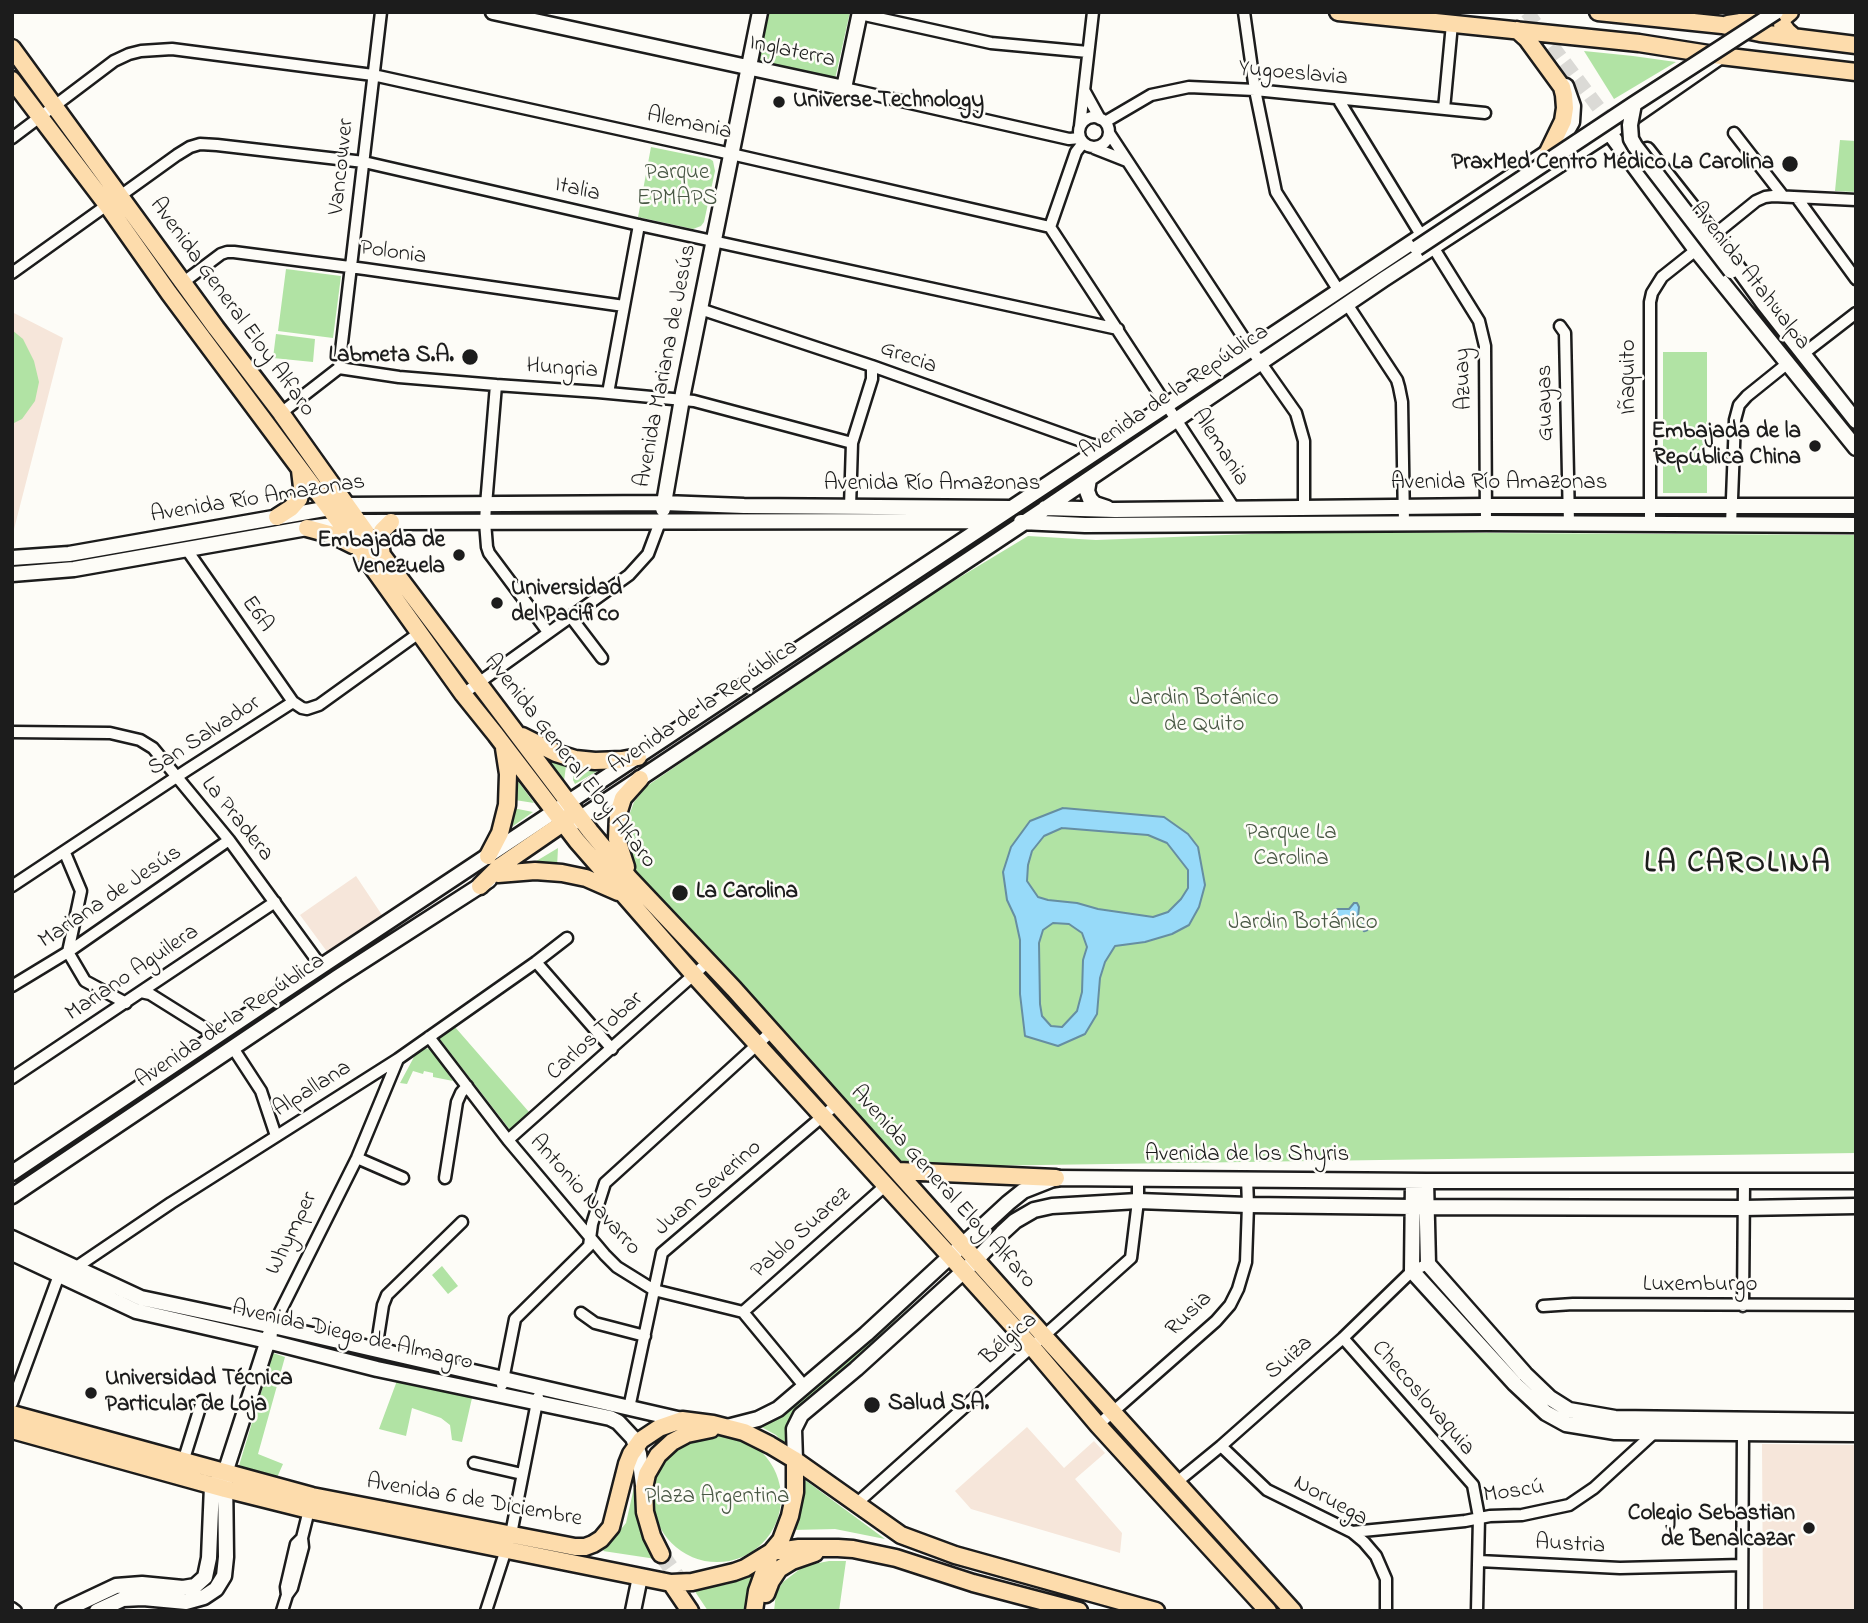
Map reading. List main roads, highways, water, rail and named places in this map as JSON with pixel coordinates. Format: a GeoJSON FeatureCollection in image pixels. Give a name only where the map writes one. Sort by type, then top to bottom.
{"type":"FeatureCollection","features":[{"type":"Feature","properties":{"kind":"main road","name":"Inglaterra"},"geometry":{"type":"LineString","coordinates":[[494,12],[844,88],[860,13]]}},
{"type":"Feature","properties":{"kind":"main road","name":"Avenida Mariana de Jesús"},"geometry":{"type":"LineString","coordinates":[[660,522],[760,12]]}},
{"type":"Feature","properties":{"kind":"main road"},"geometry":{"type":"LineString","coordinates":[[1338,12],[1639,43],[1721,57],[1856,72]]}},
{"type":"Feature","properties":{"kind":"main road"},"geometry":{"type":"LineString","coordinates":[[1598,12],[1722,25],[1760,33],[1856,45]]}},
{"type":"Feature","properties":{"kind":"main road"},"geometry":{"type":"LineString","coordinates":[[1722,25],[1741,22],[1758,12]]}},
{"type":"Feature","properties":{"kind":"main road"},"geometry":{"type":"LineString","coordinates":[[1784,13],[1782,24],[1794,37]]}},
{"type":"Feature","properties":{"kind":"main road","name":"Avenida de la República"},"geometry":{"type":"LineString","coordinates":[[12,1173],[488,856],[640,779],[1384,279],[1609,132],[1635,109],[1784,13]]}},
{"type":"Feature","properties":{"kind":"main road"},"geometry":{"type":"LineString","coordinates":[[1517,30],[1527,38],[1562,87],[1565,108],[1563,121],[1548,152]]}},
{"type":"Feature","properties":{"kind":"main road"},"geometry":{"type":"LineString","coordinates":[[1540,47],[1565,83],[1573,106],[1570,127],[1548,152]]}},
{"type":"Feature","properties":{"kind":"main road","name":"Avenida General Eloy Alfaro"},"geometry":{"type":"LineString","coordinates":[[12,48],[54,106],[169,293],[504,746],[628,887],[694,975],[823,1117],[886,1185],[970,1265],[1038,1342],[1113,1412],[1293,1611]]}},
{"type":"Feature","properties":{"kind":"main road","name":"Avenida de la República"},"geometry":{"type":"LineString","coordinates":[[12,1196],[498,874],[638,757],[1103,447],[1374,267],[1418,244],[1721,57]]}},
{"type":"Feature","properties":{"kind":"main road","name":"Avenida General Eloy Alfaro"},"geometry":{"type":"LineString","coordinates":[[12,80],[40,117],[183,282],[382,555],[517,734],[567,817]]}},
{"type":"Feature","properties":{"kind":"main road"},"geometry":{"type":"LineString","coordinates":[[1635,109],[1630,125],[1635,146],[1814,379],[1836,396]]}},
{"type":"Feature","properties":{"kind":"main road","name":"Avenida Atahualpa"},"geometry":{"type":"LineString","coordinates":[[1635,109],[1634,129],[1639,140],[1856,421]]}},
{"type":"Feature","properties":{"kind":"main road","name":"Avenida Atahualpa"},"geometry":{"type":"LineString","coordinates":[[1609,132],[1696,250],[1856,448]]}},
{"type":"Feature","properties":{"kind":"main road","name":"Avenida Atahualpa"},"geometry":{"type":"LineString","coordinates":[[1625,143],[1730,273]]}},
{"type":"Feature","properties":{"kind":"main road","name":"Avenida de la República"},"geometry":{"type":"LineString","coordinates":[[1384,279],[1418,244],[1496,184],[1548,152]]}},
{"type":"Feature","properties":{"kind":"main road"},"geometry":{"type":"LineString","coordinates":[[1515,173],[1514,180],[1518,186],[1527,186]]}},
{"type":"Feature","properties":{"kind":"main road"},"geometry":{"type":"LineString","coordinates":[[1496,184],[1504,186],[1508,191],[1507,198],[1503,201]]}},
{"type":"Feature","properties":{"kind":"main road"},"geometry":{"type":"LineString","coordinates":[[1730,273],[1739,302]]}},
{"type":"Feature","properties":{"kind":"main road"},"geometry":{"type":"LineString","coordinates":[[1730,273],[1764,304]]}},
{"type":"Feature","properties":{"kind":"main road"},"geometry":{"type":"LineString","coordinates":[[276,517],[291,508],[299,499],[302,487],[300,470]]}},
{"type":"Feature","properties":{"kind":"main road"},"geometry":{"type":"LineString","coordinates":[[1089,479],[1088,495],[1092,502],[1115,510]]}},
{"type":"Feature","properties":{"kind":"main road","name":"Avenida Río Amazonas"},"geometry":{"type":"LineString","coordinates":[[12,558],[69,554],[347,505],[664,503],[1115,510],[1856,506]]}},
{"type":"Feature","properties":{"kind":"main road"},"geometry":{"type":"LineString","coordinates":[[933,521],[943,525],[949,532],[951,543],[947,551]]}},
{"type":"Feature","properties":{"kind":"main road","name":"Avenida Río Amazonas"},"geometry":{"type":"LineString","coordinates":[[12,574],[74,569],[307,528],[360,522],[992,521],[1085,526],[1404,523],[1856,525]]}},
{"type":"Feature","properties":{"kind":"main road"},"geometry":{"type":"LineString","coordinates":[[382,555],[382,531],[391,522]]}},
{"type":"Feature","properties":{"kind":"main road"},"geometry":{"type":"LineString","coordinates":[[307,528],[333,535],[358,549]]}},
{"type":"Feature","properties":{"kind":"main road"},"geometry":{"type":"LineString","coordinates":[[517,734],[545,749],[575,759],[594,761],[638,757]]}},
{"type":"Feature","properties":{"kind":"main road"},"geometry":{"type":"LineString","coordinates":[[488,856],[500,833],[508,805],[504,746]]}},
{"type":"Feature","properties":{"kind":"main road"},"geometry":{"type":"LineString","coordinates":[[498,874],[535,871],[574,874],[628,887],[617,839],[618,814],[624,798],[640,779]]}},
{"type":"Feature","properties":{"kind":"main road"},"geometry":{"type":"LineString","coordinates":[[480,886],[499,866],[567,817]]}},
{"type":"Feature","properties":{"kind":"main road","name":"Avenida General Eloy Alfaro"},"geometry":{"type":"LineString","coordinates":[[628,887],[708,962],[898,1171],[956,1251]]}},
{"type":"Feature","properties":{"kind":"main road"},"geometry":{"type":"LineString","coordinates":[[898,1171],[1056,1178]]}},
{"type":"Feature","properties":{"kind":"main road","name":"Avenida de los Shyris"},"geometry":{"type":"LineString","coordinates":[[727,1427],[778,1409],[866,1334],[1023,1191],[1056,1178],[1856,1181]]}},
{"type":"Feature","properties":{"kind":"main road"},"geometry":{"type":"LineString","coordinates":[[1420,1181],[1420,1207],[1412,1271],[1515,1384],[1546,1413],[1566,1424],[1615,1432],[1856,1434]]}},
{"type":"Feature","properties":{"kind":"main road","name":"Avenida de los Shyris"},"geometry":{"type":"LineString","coordinates":[[795,1460],[794,1429],[800,1415],[856,1369],[1015,1221],[1034,1210],[1063,1205],[1138,1201],[1420,1207],[1856,1206]]}},
{"type":"Feature","properties":{"kind":"main road"},"geometry":{"type":"LineString","coordinates":[[1420,1207],[1428,1264],[1525,1374],[1550,1398],[1569,1410],[1615,1418],[1856,1421]]}},
{"type":"Feature","properties":{"kind":"main road","name":"Avenida Diego de Almagro"},"geometry":{"type":"LineString","coordinates":[[12,1238],[141,1298],[503,1379],[539,1395],[610,1418],[626,1429],[637,1446]]}},
{"type":"Feature","properties":{"kind":"main road","name":"Avenida Diego de Almagro"},"geometry":{"type":"LineString","coordinates":[[12,1253],[136,1311],[377,1369],[500,1395],[539,1395],[629,1408],[682,1420]]}},
{"type":"Feature","properties":{"kind":"main road","name":"Whymper"},"geometry":{"type":"LineString","coordinates":[[63,1611],[116,1586],[130,1584],[183,1588],[195,1586],[205,1577],[221,1483],[273,1326]]}},
{"type":"Feature","properties":{"kind":"main road","name":"Avenida General Eloy Alfaro"},"geometry":{"type":"LineString","coordinates":[[1038,1342],[1098,1425],[1262,1607]]}},
{"type":"Feature","properties":{"kind":"main road","name":"Avenida 6 de Diciembre"},"geometry":{"type":"LineString","coordinates":[[12,1414],[183,1462],[221,1483],[312,1496],[508,1541],[679,1586],[745,1568],[771,1552],[799,1548],[838,1548],[896,1558],[1035,1605],[1079,1611]]}},
{"type":"Feature","properties":{"kind":"main road"},"geometry":{"type":"LineString","coordinates":[[661,1554],[647,1520],[637,1446],[649,1433],[682,1420],[727,1427],[758,1438],[795,1460],[901,1535],[951,1555],[1156,1611]]}},
{"type":"Feature","properties":{"kind":"main road"},"geometry":{"type":"LineString","coordinates":[[644,1488],[652,1464],[672,1442],[687,1434],[727,1427]]}},
{"type":"Feature","properties":{"kind":"main road","name":"Avenida 6 de Diciembre"},"geometry":{"type":"LineString","coordinates":[[12,1430],[221,1483],[309,1510],[508,1541],[575,1547],[585,1547],[601,1539],[611,1527],[627,1464],[637,1446]]}},
{"type":"Feature","properties":{"kind":"main road"},"geometry":{"type":"LineString","coordinates":[[754,1611],[757,1591],[771,1552],[781,1540],[790,1516],[795,1487],[795,1460]]}},
{"type":"Feature","properties":{"kind":"main road","name":"Whymper"},"geometry":{"type":"LineString","coordinates":[[97,1611],[124,1600],[143,1598],[186,1602],[204,1597],[216,1589],[224,1576],[226,1557],[221,1483]]}},
{"type":"Feature","properties":{"kind":"main road"},"geometry":{"type":"LineString","coordinates":[[763,1611],[771,1581],[779,1569],[809,1554],[838,1548]]}},
{"type":"Feature","properties":{"kind":"main road"},"geometry":{"type":"LineString","coordinates":[[633,1611],[640,1577]]}},
{"type":"Feature","properties":{"kind":"main road"},"geometry":{"type":"LineString","coordinates":[[679,1586],[690,1611]]}},
{"type":"Feature","properties":{"kind":"main road"},"geometry":{"type":"LineString","coordinates":[[679,1586],[701,1611]]}},
{"type":"Feature","properties":{"kind":"water"},"geometry":{"type":"Polygon","coordinates":[[[1063,808],[1164,817],[1188,834],[1198,847],[1205,885],[1199,907],[1189,925],[1172,934],[1145,942],[1115,946],[1105,962],[1100,978],[1097,1014],[1085,1034],[1058,1046],[1025,1036],[1020,994],[1020,940],[1015,917],[1007,900],[1003,872],[1011,847],[1030,821],[1063,808]],[[1062,828],[1044,836],[1032,851],[1027,881],[1038,897],[1153,917],[1168,912],[1188,888],[1188,870],[1167,843],[1148,835],[1062,828]],[[1053,923],[1043,930],[1039,943],[1040,1004],[1042,1016],[1051,1026],[1062,1027],[1077,1011],[1087,947],[1082,933],[1069,924],[1053,923]]]}},
{"type":"Feature","properties":{"kind":"water"},"geometry":{"type":"Polygon","coordinates":[[[1354,903],[1359,907],[1355,922],[1352,924],[1346,919],[1341,925],[1334,920],[1334,911],[1349,909],[1354,903]]]}},
{"type":"Feature","properties":{"kind":"waterway"},"geometry":{"type":"LineString","coordinates":[[1358,917],[1363,922],[1364,931],[1367,930],[1368,920],[1371,928],[1374,926]]}},
{"type":"Feature","properties":{"kind":"tunnel"},"geometry":{"type":"LineString","coordinates":[[1527,12],[1616,131]]}},
{"type":"Feature","properties":{"kind":"tunnel"},"geometry":{"type":"LineString","coordinates":[[661,1554],[686,1589]]}},
{"type":"Feature","properties":{"kind":"place","name":"Universe Technology"},"geometry":{"type":"Point","coordinates":[779,102]}},
{"type":"Feature","properties":{"kind":"place","name":"PraxMed Centro Médico La Carolina"},"geometry":{"type":"Point","coordinates":[1790,164]}},
{"type":"Feature","properties":{"kind":"place","name":"Labmeta S.A."},"geometry":{"type":"Point","coordinates":[470,357]}},
{"type":"Feature","properties":{"kind":"place","name":"Embajada de la República China"},"geometry":{"type":"Point","coordinates":[1815,446]}},
{"type":"Feature","properties":{"kind":"place","name":"Embajada de Venezuela"},"geometry":{"type":"Point","coordinates":[459,555]}},
{"type":"Feature","properties":{"kind":"place","name":"Universidad del Pacifico"},"geometry":{"type":"Point","coordinates":[497,603]}},
{"type":"Feature","properties":{"kind":"place","name":"La Carolina"},"geometry":{"type":"Point","coordinates":[680,893]}},
{"type":"Feature","properties":{"kind":"place","name":"Universidad Técnica Particular de Loja"},"geometry":{"type":"Point","coordinates":[91,1393]}},
{"type":"Feature","properties":{"kind":"place","name":"Salud S.A."},"geometry":{"type":"Point","coordinates":[872,1405]}},
{"type":"Feature","properties":{"kind":"place","name":"Colegio Sebastian de Benalcazar"},"geometry":{"type":"Point","coordinates":[1809,1528]}},
{"type":"Feature","properties":{"kind":"district","name":"LA CAROLINA"},"geometry":{"type":"Point","coordinates":[1738,866]}},
{"type":"Feature","properties":{"kind":"park label","name":"Parque EPMAPS"},"geometry":{"type":"Point","coordinates":[677,187]}},
{"type":"Feature","properties":{"kind":"park label","name":"Jardin Botánico de Quito"},"geometry":{"type":"Point","coordinates":[1204,713]}},
{"type":"Feature","properties":{"kind":"park label","name":"Parque La Carolina"},"geometry":{"type":"Point","coordinates":[1291,847]}},
{"type":"Feature","properties":{"kind":"park label","name":"Jardin Botánico"},"geometry":{"type":"Point","coordinates":[1303,924]}},
{"type":"Feature","properties":{"kind":"park label","name":"Plaza Argentina"},"geometry":{"type":"Point","coordinates":[717,1498]}}]}
